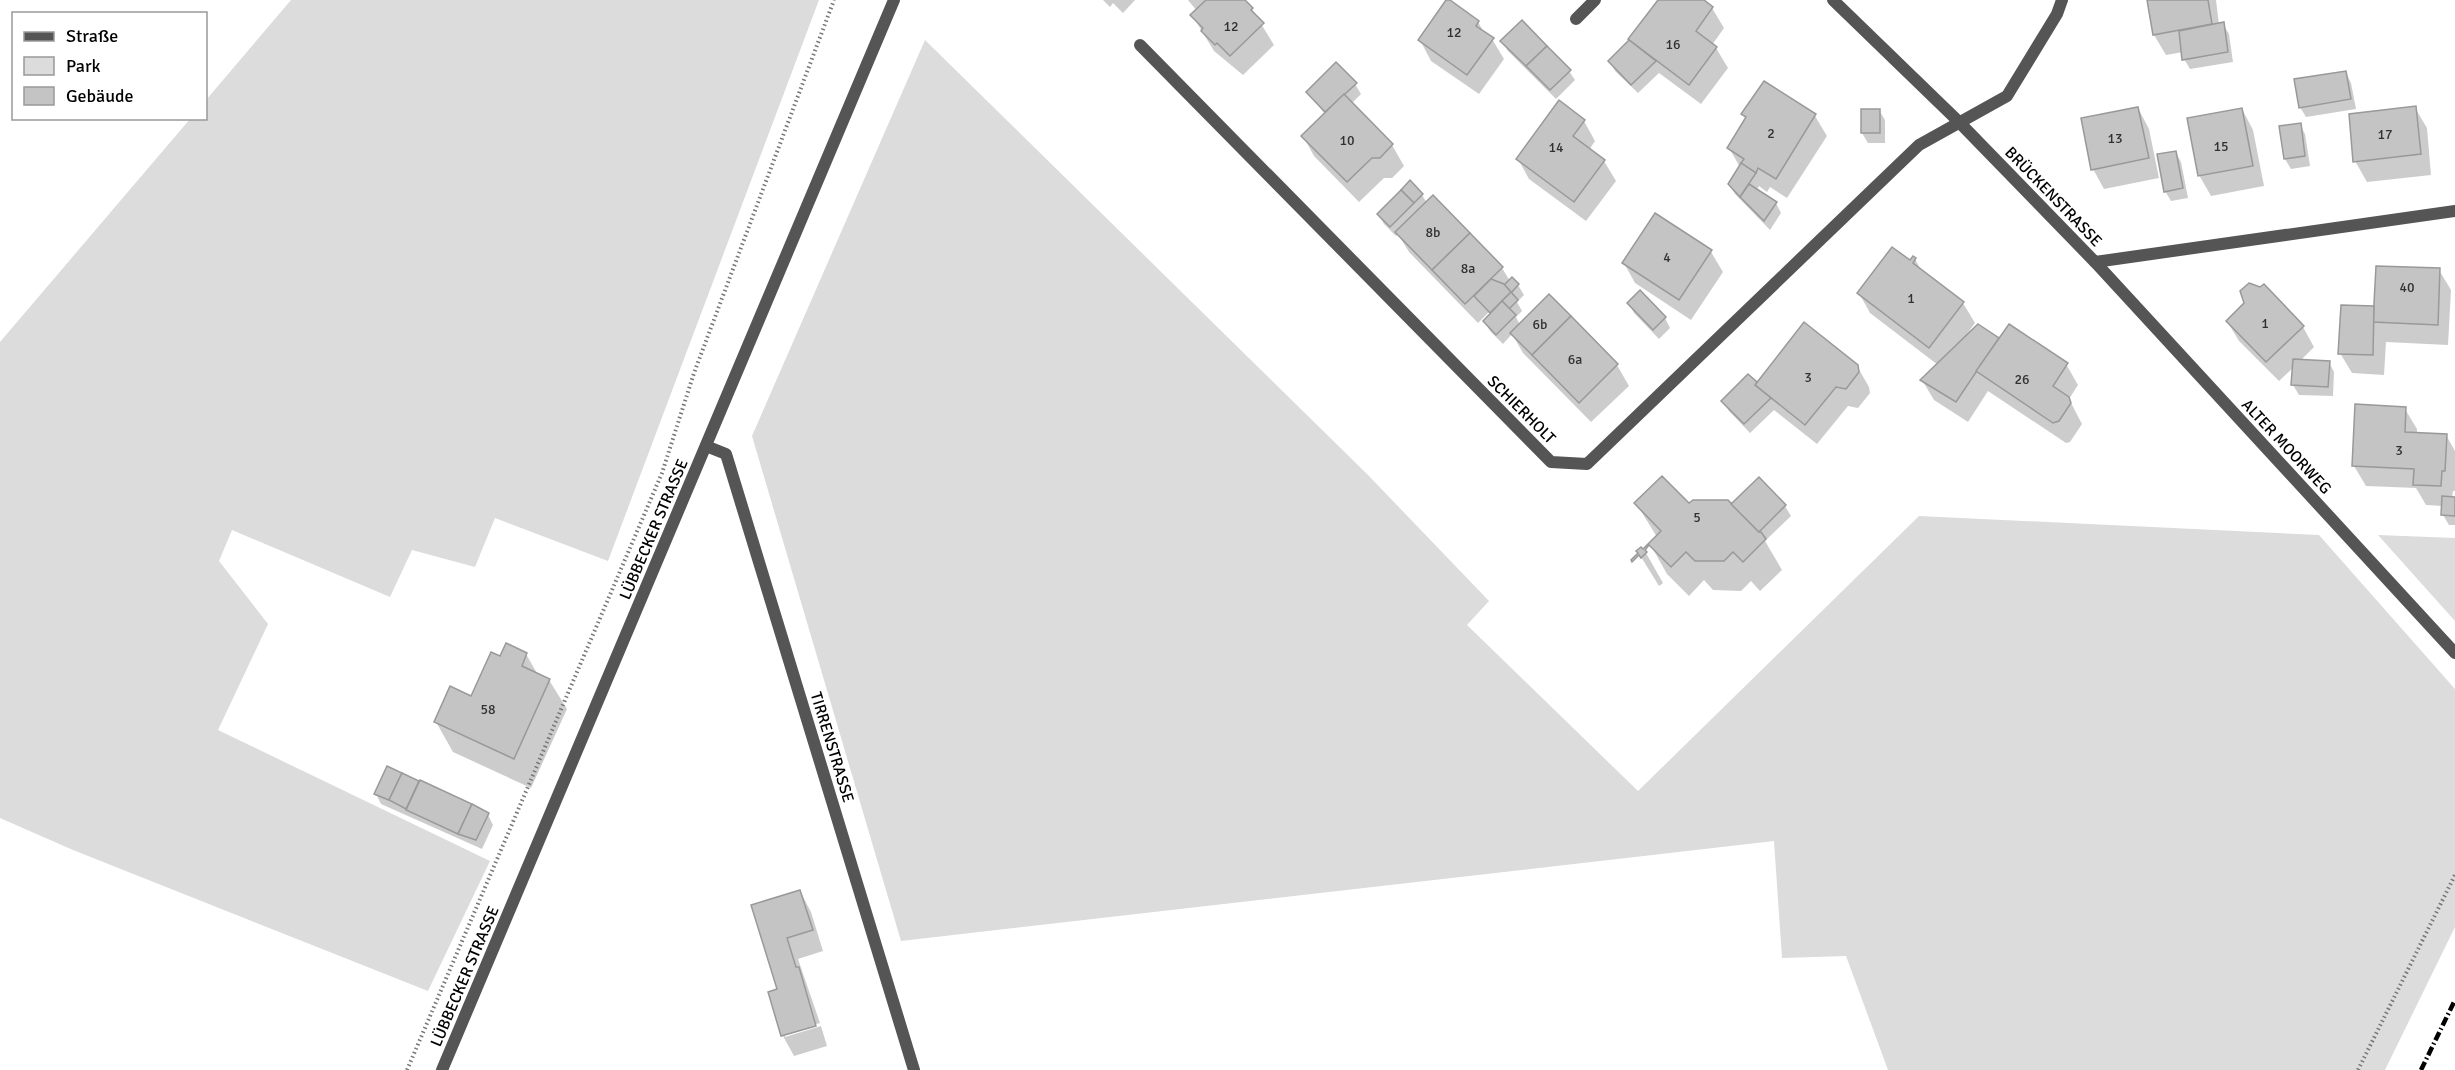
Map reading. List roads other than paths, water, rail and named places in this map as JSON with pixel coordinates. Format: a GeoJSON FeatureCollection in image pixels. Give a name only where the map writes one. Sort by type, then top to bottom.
{"type":"FeatureCollection","features":[{"type":"Feature","properties":{"kind":"street","name":"LÜBBECKER STRASSE"},"geometry":{"type":"LineString","coordinates":[[442,1070],[894,0]]}},
{"type":"Feature","properties":{"kind":"street"},"geometry":{"type":"LineString","coordinates":[[1576,19],[1595,0]]}},
{"type":"Feature","properties":{"kind":"street","name":"BRÜCKENSTRASSE"},"geometry":{"type":"LineString","coordinates":[[1833,0],[1958,121],[2095,262],[2455,211]]}},
{"type":"Feature","properties":{"kind":"street","name":"SCHIERHOLT"},"geometry":{"type":"LineString","coordinates":[[1140,45],[1551,462],[1587,464],[1919,145],[1958,121],[2007,96],[2057,14],[2062,0]]}},
{"type":"Feature","properties":{"kind":"street","name":"ALTER MOORWEG"},"geometry":{"type":"LineString","coordinates":[[2095,262],[2455,653]]}},
{"type":"Feature","properties":{"kind":"street","name":"TIRRENSTRASSE"},"geometry":{"type":"LineString","coordinates":[[706,446],[726,454],[914,1070]]}},
{"type":"Feature","properties":{"kind":"railway"},"geometry":{"type":"LineString","coordinates":[[2421,1070],[2455,1000]]}}]}
